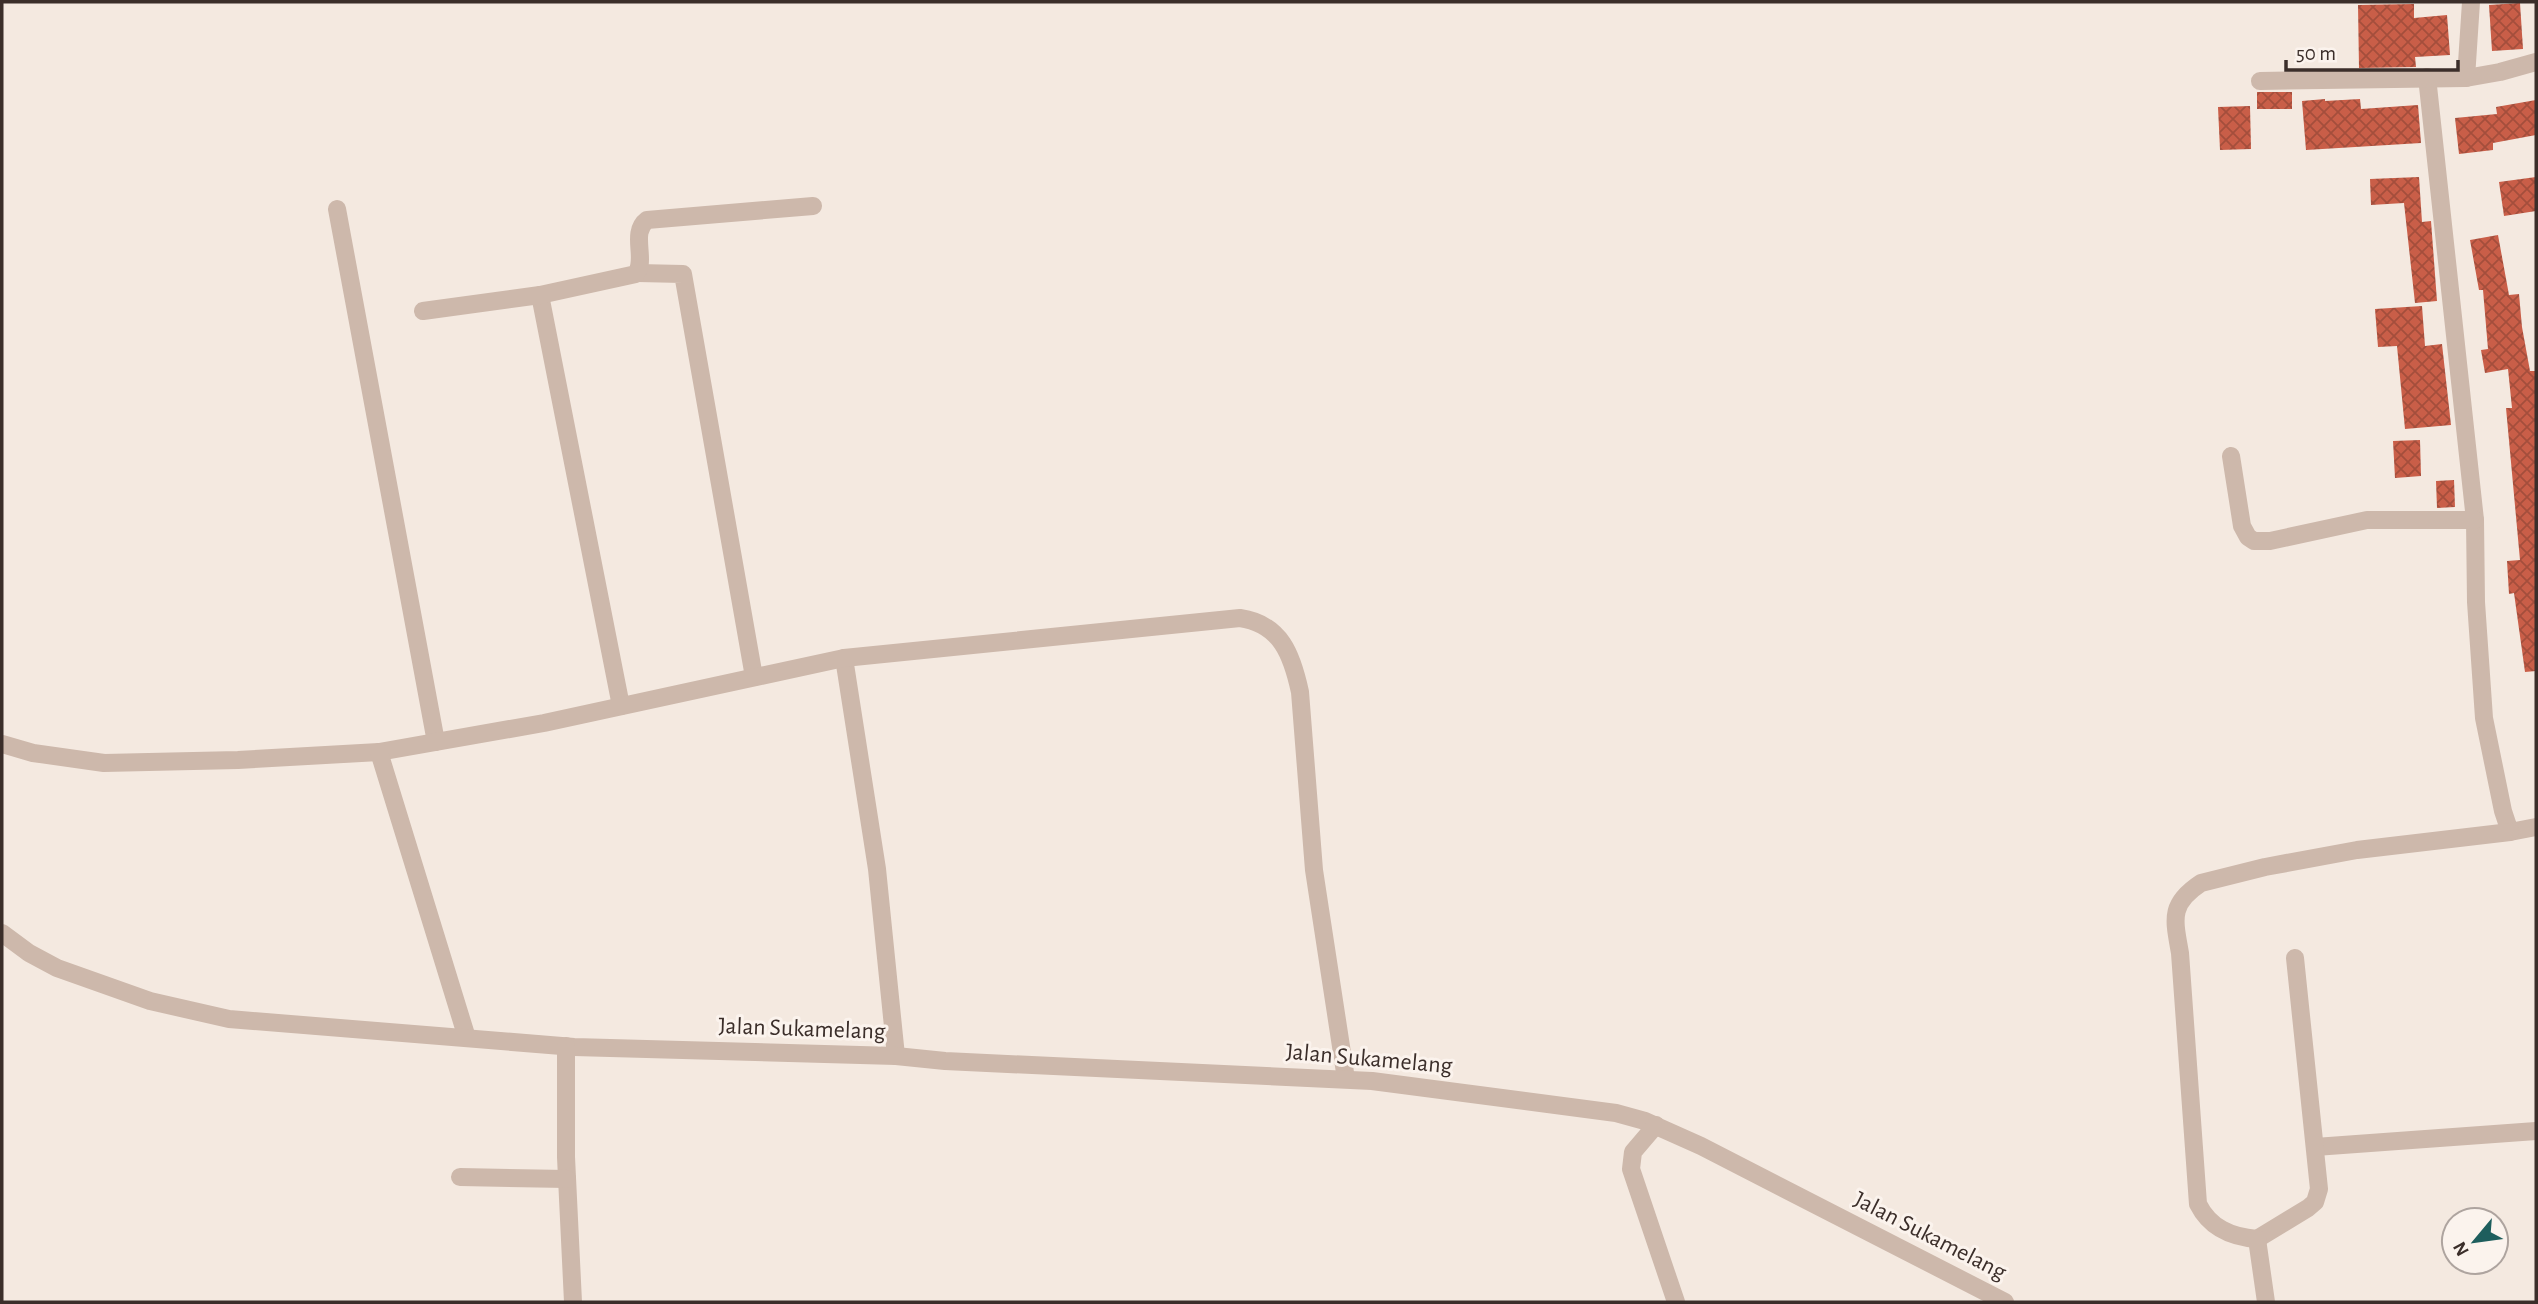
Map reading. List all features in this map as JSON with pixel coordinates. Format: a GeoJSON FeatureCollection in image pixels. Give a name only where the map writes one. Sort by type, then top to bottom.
{"type":"FeatureCollection","features":[{"type":"Feature","properties":{"kind":"street"},"geometry":{"type":"LineString","coordinates":[[2466,78],[2471,2]]}},
{"type":"Feature","properties":{"kind":"street"},"geometry":{"type":"LineString","coordinates":[[2260,81],[2466,78],[2536,62]]}},
{"type":"Feature","properties":{"kind":"street"},"geometry":{"type":"LineString","coordinates":[[2427,77],[2475,520],[2476,602],[2484,718],[2503,811],[2510,832]]}},
{"type":"Feature","properties":{"kind":"street"},"geometry":{"type":"LineString","coordinates":[[638,272],[641,267],[640,231],[642,223],[647,220],[813,206]]}},
{"type":"Feature","properties":{"kind":"street"},"geometry":{"type":"LineString","coordinates":[[337,209],[436,742]]}},
{"type":"Feature","properties":{"kind":"street"},"geometry":{"type":"LineString","coordinates":[[423,311],[540,295],[638,272],[683,274],[754,677]]}},
{"type":"Feature","properties":{"kind":"street"},"geometry":{"type":"LineString","coordinates":[[540,295],[621,706]]}},
{"type":"Feature","properties":{"kind":"street"},"geometry":{"type":"LineString","coordinates":[[2231,456],[2242,526],[2248,537],[2254,541],[2270,541],[2367,520],[2475,520]]}},
{"type":"Feature","properties":{"kind":"street"},"geometry":{"type":"LineString","coordinates":[[2,744],[33,753],[104,763],[238,760],[379,752],[621,706],[844,658],[1240,618],[1256,621],[1272,630],[1289,656],[1300,692],[1314,870],[1346,1079]]}},
{"type":"Feature","properties":{"kind":"street"},"geometry":{"type":"LineString","coordinates":[[844,658],[877,869],[896,1056]]}},
{"type":"Feature","properties":{"kind":"street"},"geometry":{"type":"LineString","coordinates":[[379,752],[467,1038]]}},
{"type":"Feature","properties":{"kind":"street"},"geometry":{"type":"LineString","coordinates":[[2295,958],[2319,1189],[2315,1202],[2295,1217],[2257,1239],[2242,1238],[2217,1227],[2208,1220],[2198,1204],[2175,924],[2177,907],[2192,889],[2201,883],[2266,867],[2357,850],[2536,827]]}},
{"type":"Feature","properties":{"kind":"street","name":"Jalan Sukamelang"},"geometry":{"type":"LineString","coordinates":[[2,933],[29,953],[57,968],[163,1004],[229,1019],[566,1046],[896,1056],[959,1062],[1346,1079],[1616,1113],[1650,1123],[1701,1146],[2004,1302]]}},
{"type":"Feature","properties":{"kind":"street"},"geometry":{"type":"LineString","coordinates":[[566,1046],[567,1179],[573,1302]]}},
{"type":"Feature","properties":{"kind":"street"},"geometry":{"type":"LineString","coordinates":[[1650,1123],[1633,1152],[1631,1169],[1676,1302]]}},
{"type":"Feature","properties":{"kind":"street"},"geometry":{"type":"LineString","coordinates":[[2315,1147],[2536,1131]]}},
{"type":"Feature","properties":{"kind":"street"},"geometry":{"type":"LineString","coordinates":[[460,1177],[567,1179]]}},
{"type":"Feature","properties":{"kind":"street"},"geometry":{"type":"LineString","coordinates":[[2257,1239],[2266,1302]]}},
{"type":"Feature","properties":{"kind":"building"},"geometry":{"type":"Polygon","coordinates":[[[2520,3],[2523,49],[2492,51],[2489,5],[2520,3]]]}},
{"type":"Feature","properties":{"kind":"building"},"geometry":{"type":"Polygon","coordinates":[[[2414,4],[2414,18],[2447,15],[2450,55],[2415,57],[2416,67],[2359,68],[2358,5],[2414,4]]]}},
{"type":"Feature","properties":{"kind":"building"},"geometry":{"type":"Polygon","coordinates":[[[2257,92],[2292,92],[2292,109],[2257,109],[2257,92]]]}},
{"type":"Feature","properties":{"kind":"building"},"geometry":{"type":"Polygon","coordinates":[[[2360,99],[2361,109],[2418,105],[2421,143],[2306,150],[2302,101],[2360,99]]]}},
{"type":"Feature","properties":{"kind":"building"},"geometry":{"type":"Polygon","coordinates":[[[2536,100],[2536,135],[2493,143],[2493,150],[2459,154],[2455,118],[2497,114],[2496,107],[2536,100]]]}},
{"type":"Feature","properties":{"kind":"building"},"geometry":{"type":"Polygon","coordinates":[[[2250,106],[2251,149],[2220,150],[2218,107],[2250,106]]]}},
{"type":"Feature","properties":{"kind":"building"},"geometry":{"type":"Polygon","coordinates":[[[2419,177],[2422,222],[2431,221],[2437,301],[2415,303],[2404,203],[2371,205],[2370,179],[2419,177]]]}},
{"type":"Feature","properties":{"kind":"building"},"geometry":{"type":"Polygon","coordinates":[[[2536,177],[2536,211],[2504,216],[2499,182],[2536,177]]]}},
{"type":"Feature","properties":{"kind":"building"},"geometry":{"type":"Polygon","coordinates":[[[2498,235],[2509,295],[2519,294],[2530,371],[2536,371],[2536,671],[2525,672],[2514,593],[2509,594],[2507,561],[2520,560],[2506,408],[2512,408],[2508,369],[2485,373],[2481,350],[2488,349],[2483,290],[2479,290],[2470,240],[2498,235]]]}},
{"type":"Feature","properties":{"kind":"building"},"geometry":{"type":"Polygon","coordinates":[[[2422,306],[2425,346],[2442,344],[2451,425],[2405,429],[2397,346],[2378,347],[2375,309],[2422,306]]]}},
{"type":"Feature","properties":{"kind":"building"},"geometry":{"type":"Polygon","coordinates":[[[2420,440],[2421,476],[2395,478],[2393,441],[2420,440]]]}},
{"type":"Feature","properties":{"kind":"building"},"geometry":{"type":"Polygon","coordinates":[[[2454,480],[2455,507],[2437,508],[2436,481],[2454,480]]]}}]}
